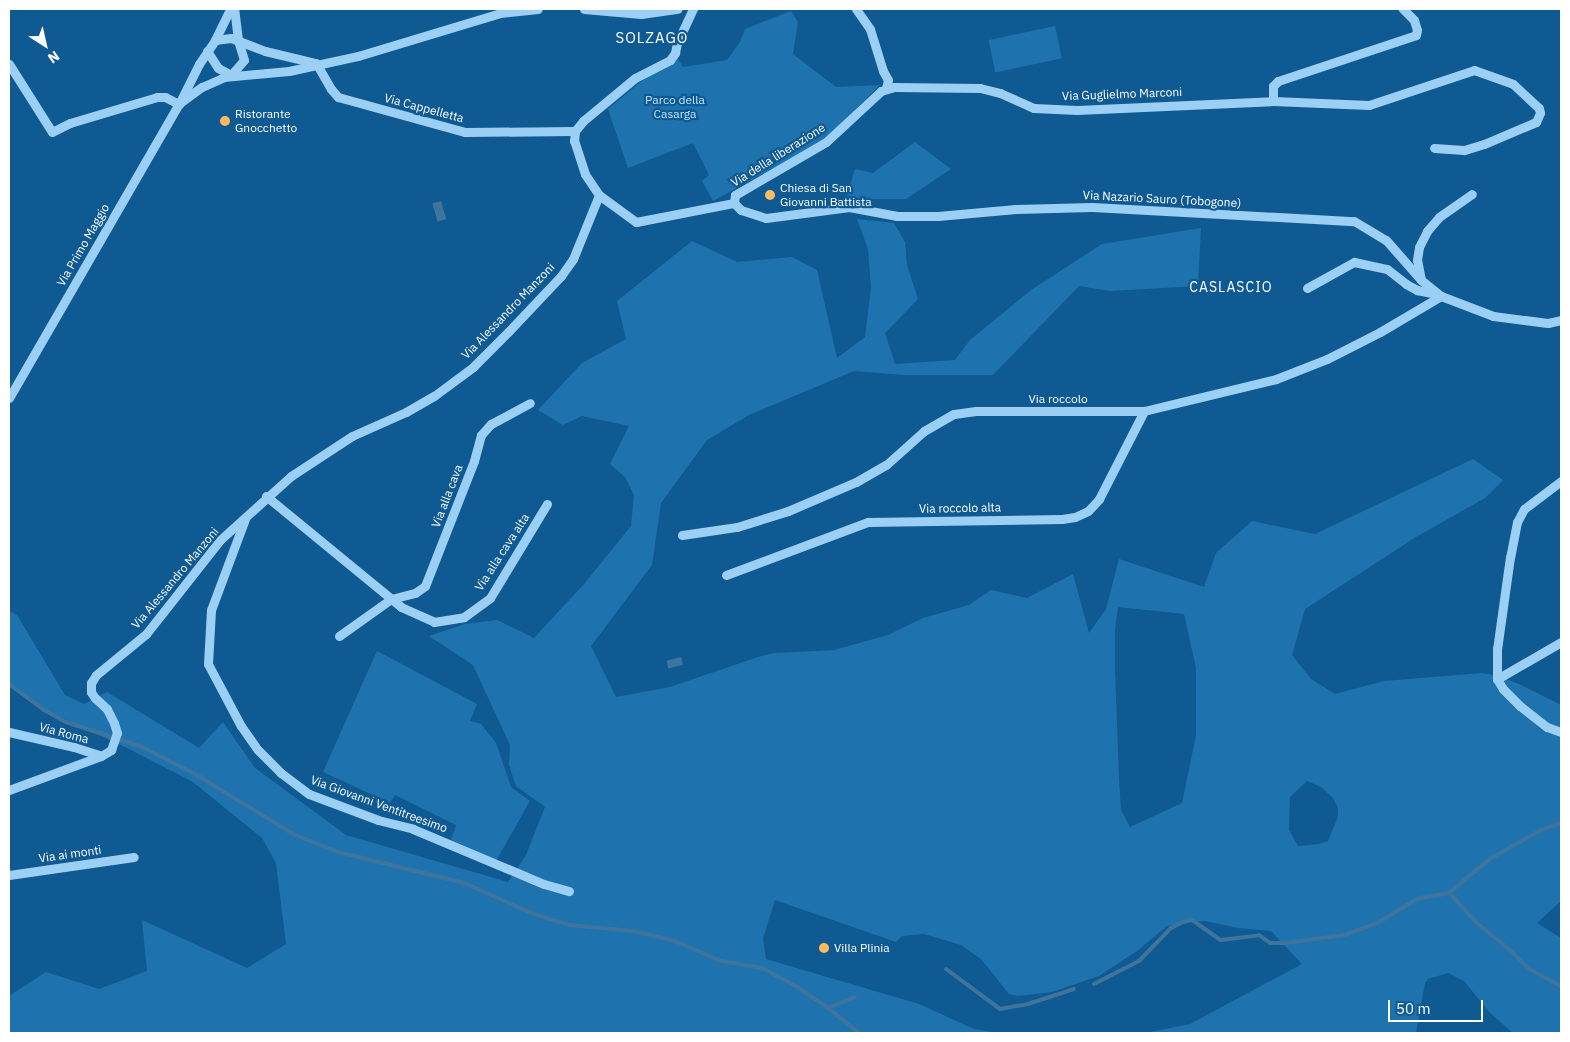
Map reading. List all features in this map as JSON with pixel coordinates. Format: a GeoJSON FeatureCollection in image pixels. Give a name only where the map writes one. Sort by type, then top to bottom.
{"type":"FeatureCollection","features":[{"type":"Feature","properties":{"kind":"street"},"geometry":{"type":"LineString","coordinates":[[232,9],[207,51],[218,68],[231,75],[278,73],[358,56],[500,11],[538,9]]}},
{"type":"Feature","properties":{"kind":"street"},"geometry":{"type":"LineString","coordinates":[[231,75],[244,60],[232,9]]}},
{"type":"Feature","properties":{"kind":"street"},"geometry":{"type":"LineString","coordinates":[[584,9],[641,14],[678,9]]}},
{"type":"Feature","properties":{"kind":"street"},"geometry":{"type":"LineString","coordinates":[[693,9],[677,43],[676,53],[670,60],[635,78],[582,121],[575,131],[574,141],[585,174],[599,195],[636,222],[734,203]]}},
{"type":"Feature","properties":{"kind":"street"},"geometry":{"type":"LineString","coordinates":[[856,9],[870,28],[883,72],[888,80],[886,88]]}},
{"type":"Feature","properties":{"kind":"street"},"geometry":{"type":"LineString","coordinates":[[1273,101],[1274,86],[1278,81],[1416,35],[1417,30],[1411,16],[1403,9]]}},
{"type":"Feature","properties":{"kind":"street"},"geometry":{"type":"LineString","coordinates":[[215,40],[222,37],[238,40],[265,51],[316,64]]}},
{"type":"Feature","properties":{"kind":"street","name":"Via Primo Maggio"},"geometry":{"type":"LineString","coordinates":[[9,398],[179,104],[207,51]]}},
{"type":"Feature","properties":{"kind":"street"},"geometry":{"type":"LineString","coordinates":[[9,64],[52,132],[70,123],[157,98],[165,97],[179,104]]}},
{"type":"Feature","properties":{"kind":"street","name":"Via Cappelletta"},"geometry":{"type":"LineString","coordinates":[[316,64],[338,97],[464,132],[575,131]]}},
{"type":"Feature","properties":{"kind":"street","name":"Via Guglielmo Marconi"},"geometry":{"type":"LineString","coordinates":[[886,88],[894,86],[980,88],[1000,93],[1034,108],[1077,110],[1273,101],[1369,105],[1474,70],[1513,84],[1538,108],[1540,113],[1536,122],[1484,144],[1464,150],[1434,148]]}},
{"type":"Feature","properties":{"kind":"street","name":"Via Primo Maggio"},"geometry":{"type":"LineString","coordinates":[[179,104],[202,87],[231,75]]}},
{"type":"Feature","properties":{"kind":"street","name":"Via della liberazione"},"geometry":{"type":"LineString","coordinates":[[734,203],[735,195],[741,191],[800,160],[826,142],[869,101],[886,88]]}},
{"type":"Feature","properties":{"kind":"street"},"geometry":{"type":"LineString","coordinates":[[1421,280],[1417,260],[1419,247],[1427,231],[1439,217],[1472,194]]}},
{"type":"Feature","properties":{"kind":"street","name":"Via Alessandro Manzoni"},"geometry":{"type":"LineString","coordinates":[[111,750],[117,733],[107,709],[92,692],[91,683],[96,675],[146,634],[220,540],[245,519],[266,496],[291,476],[352,436],[406,412],[434,396],[473,367],[561,276],[573,259],[599,195]]}},
{"type":"Feature","properties":{"kind":"street","name":"Via Nazario Sauro (Tobogone)"},"geometry":{"type":"LineString","coordinates":[[734,203],[741,210],[766,218],[849,207],[897,216],[938,216],[1016,208],[1092,207],[1354,221],[1386,240],[1421,280],[1442,296],[1492,316],[1548,322],[1561,320]]}},
{"type":"Feature","properties":{"kind":"street"},"geometry":{"type":"LineString","coordinates":[[1307,288],[1354,262],[1386,269],[1417,290],[1442,296]]}},
{"type":"Feature","properties":{"kind":"street","name":"Via roccolo"},"geometry":{"type":"LineString","coordinates":[[682,535],[737,527],[788,511],[862,479],[886,465],[924,431],[954,414],[976,411],[1144,411],[1276,379],[1327,359],[1380,332],[1442,296]]}},
{"type":"Feature","properties":{"kind":"street","name":"Via alla cava"},"geometry":{"type":"LineString","coordinates":[[339,636],[391,599],[419,591],[428,582],[485,430],[530,403]]}},
{"type":"Feature","properties":{"kind":"street","name":"Via roccolo alta"},"geometry":{"type":"LineString","coordinates":[[726,575],[868,522],[1062,519],[1075,517],[1088,511],[1099,499],[1144,411]]}},
{"type":"Feature","properties":{"kind":"street"},"geometry":{"type":"LineString","coordinates":[[1561,482],[1524,509],[1518,522],[1510,557],[1499,640],[1497,679],[1503,689],[1520,706],[1547,727],[1561,732]]}},
{"type":"Feature","properties":{"kind":"street"},"geometry":{"type":"LineString","coordinates":[[266,496],[315,534],[391,599]]}},
{"type":"Feature","properties":{"kind":"street","name":"Via alla cava alta"},"geometry":{"type":"LineString","coordinates":[[391,599],[401,607],[434,622],[464,617],[490,598],[547,504]]}},
{"type":"Feature","properties":{"kind":"street","name":"Via Giovanni Ventitreesimo"},"geometry":{"type":"LineString","coordinates":[[245,519],[211,610],[208,664],[241,726],[258,750],[281,773],[308,794],[378,820],[412,830],[544,884],[569,891]]}},
{"type":"Feature","properties":{"kind":"street"},"geometry":{"type":"LineString","coordinates":[[1497,679],[1561,642]]}},
{"type":"Feature","properties":{"kind":"street","name":"Via Roma"},"geometry":{"type":"LineString","coordinates":[[9,732],[74,747],[101,756],[111,750]]}},
{"type":"Feature","properties":{"kind":"street"},"geometry":{"type":"LineString","coordinates":[[9,790],[101,756]]}},
{"type":"Feature","properties":{"kind":"street","name":"Via ai monti"},"geometry":{"type":"LineString","coordinates":[[9,875],[134,857]]}},
{"type":"Feature","properties":{"kind":"green space","name":"Parco della Casarga"},"geometry":{"type":"Polygon","coordinates":[[[791,11],[798,22],[793,54],[836,87],[880,85],[824,140],[713,201],[702,181],[709,175],[693,143],[628,168],[608,109],[649,75],[678,59],[683,67],[727,60],[740,42],[745,29],[791,11]]]}},
{"type":"Feature","properties":{"kind":"green space"},"geometry":{"type":"Polygon","coordinates":[[[1055,26],[1062,58],[995,72],[988,40],[1055,26]]]}},
{"type":"Feature","properties":{"kind":"green space"},"geometry":{"type":"Polygon","coordinates":[[[915,142],[951,169],[906,199],[846,199],[855,169],[873,173],[915,142]]]}},
{"type":"Feature","properties":{"kind":"green space"},"geometry":{"type":"Polygon","coordinates":[[[857,219],[894,223],[905,242],[907,265],[918,299],[885,333],[895,364],[955,360],[970,340],[1031,290],[1102,244],[1201,228],[1198,286],[1110,291],[1079,286],[993,375],[904,375],[854,371],[749,415],[707,440],[661,503],[652,565],[591,646],[616,697],[670,687],[774,653],[834,650],[888,635],[923,618],[969,605],[991,590],[1027,598],[1073,574],[1089,633],[1106,609],[1119,559],[1204,587],[1216,553],[1252,521],[1315,534],[1473,459],[1503,480],[1485,498],[1416,537],[1305,609],[1292,655],[1311,679],[1335,694],[1384,681],[1482,673],[1498,676],[1519,684],[1561,705],[1561,901],[1537,923],[1561,938],[1561,1033],[1513,1033],[1489,1012],[1464,981],[1448,973],[1428,979],[1425,983],[1416,1033],[1145,1033],[1190,1024],[1302,964],[1271,931],[1238,928],[1205,921],[1192,922],[1167,926],[1137,951],[1099,976],[1052,992],[1018,996],[1009,994],[981,959],[961,945],[924,934],[902,936],[896,942],[775,900],[763,938],[766,959],[919,1004],[974,1029],[998,1033],[9,1033],[9,996],[46,972],[99,989],[147,971],[142,920],[247,968],[286,944],[276,863],[262,838],[193,782],[125,747],[46,710],[9,684],[9,611],[17,615],[65,695],[84,704],[107,692],[199,748],[223,722],[255,768],[346,835],[508,882],[526,855],[545,807],[516,786],[509,765],[510,745],[473,665],[429,636],[465,624],[497,620],[534,638],[584,584],[631,526],[634,495],[625,477],[610,464],[629,426],[582,416],[563,425],[538,410],[582,363],[626,339],[617,301],[692,241],[737,262],[792,257],[817,270],[837,358],[865,337],[871,287],[868,249],[857,219]],[[1118,607],[1115,629],[1115,669],[1119,779],[1121,810],[1130,827],[1182,803],[1196,735],[1196,668],[1184,614],[1118,607]],[[1307,781],[1290,797],[1289,830],[1298,846],[1328,841],[1338,817],[1338,808],[1333,798],[1321,787],[1307,781]]]}},
{"type":"Feature","properties":{"kind":"green space"},"geometry":{"type":"Polygon","coordinates":[[[377,651],[477,704],[470,721],[481,724],[496,743],[511,787],[530,801],[496,861],[451,840],[456,825],[395,795],[390,803],[323,772],[377,651]]]}},
{"type":"Feature","properties":{"kind":"shaded area"},"geometry":{"type":"Polygon","coordinates":[[[441,201],[446,219],[438,222],[432,203],[441,201]]]}},
{"type":"Feature","properties":{"kind":"shaded area"},"geometry":{"type":"Polygon","coordinates":[[[681,657],[683,665],[668,668],[666,661],[681,657]]]}},
{"type":"Feature","properties":{"kind":"waterway"},"geometry":{"type":"LineString","coordinates":[[9,684],[44,710],[66,722],[142,747],[195,774],[295,835],[338,852],[464,883],[534,914],[570,925],[632,931],[655,936],[675,941],[721,961],[762,968],[797,987],[828,1008],[859,1033]]}},
{"type":"Feature","properties":{"kind":"waterway"},"geometry":{"type":"LineString","coordinates":[[1449,893],[1491,858],[1541,830],[1561,823]]}},
{"type":"Feature","properties":{"kind":"waterway"},"geometry":{"type":"LineString","coordinates":[[1094,984],[1139,961],[1171,928],[1183,922],[1192,920],[1221,940],[1259,935],[1270,943],[1286,943],[1344,935],[1377,923],[1419,898],[1449,893],[1478,924],[1509,949],[1529,969],[1561,986]]}},
{"type":"Feature","properties":{"kind":"waterway"},"geometry":{"type":"LineString","coordinates":[[946,969],[1000,1009],[1028,1004],[1074,989]]}},
{"type":"Feature","properties":{"kind":"waterway"},"geometry":{"type":"LineString","coordinates":[[828,1008],[855,997]]}},
{"type":"Feature","properties":{"kind":"place","name":"Ristorante Gnocchetto"},"geometry":{"type":"Point","coordinates":[225,121]}},
{"type":"Feature","properties":{"kind":"place","name":"Chiesa di San Giovanni Battista"},"geometry":{"type":"Point","coordinates":[770,195]}},
{"type":"Feature","properties":{"kind":"place","name":"Villa Plinia"},"geometry":{"type":"Point","coordinates":[824,948]}},
{"type":"Feature","properties":{"kind":"district","name":"SOLZAGO"},"geometry":{"type":"Point","coordinates":[652,38]}},
{"type":"Feature","properties":{"kind":"district","name":"CASLASCIO"},"geometry":{"type":"Point","coordinates":[1231,287]}}]}
